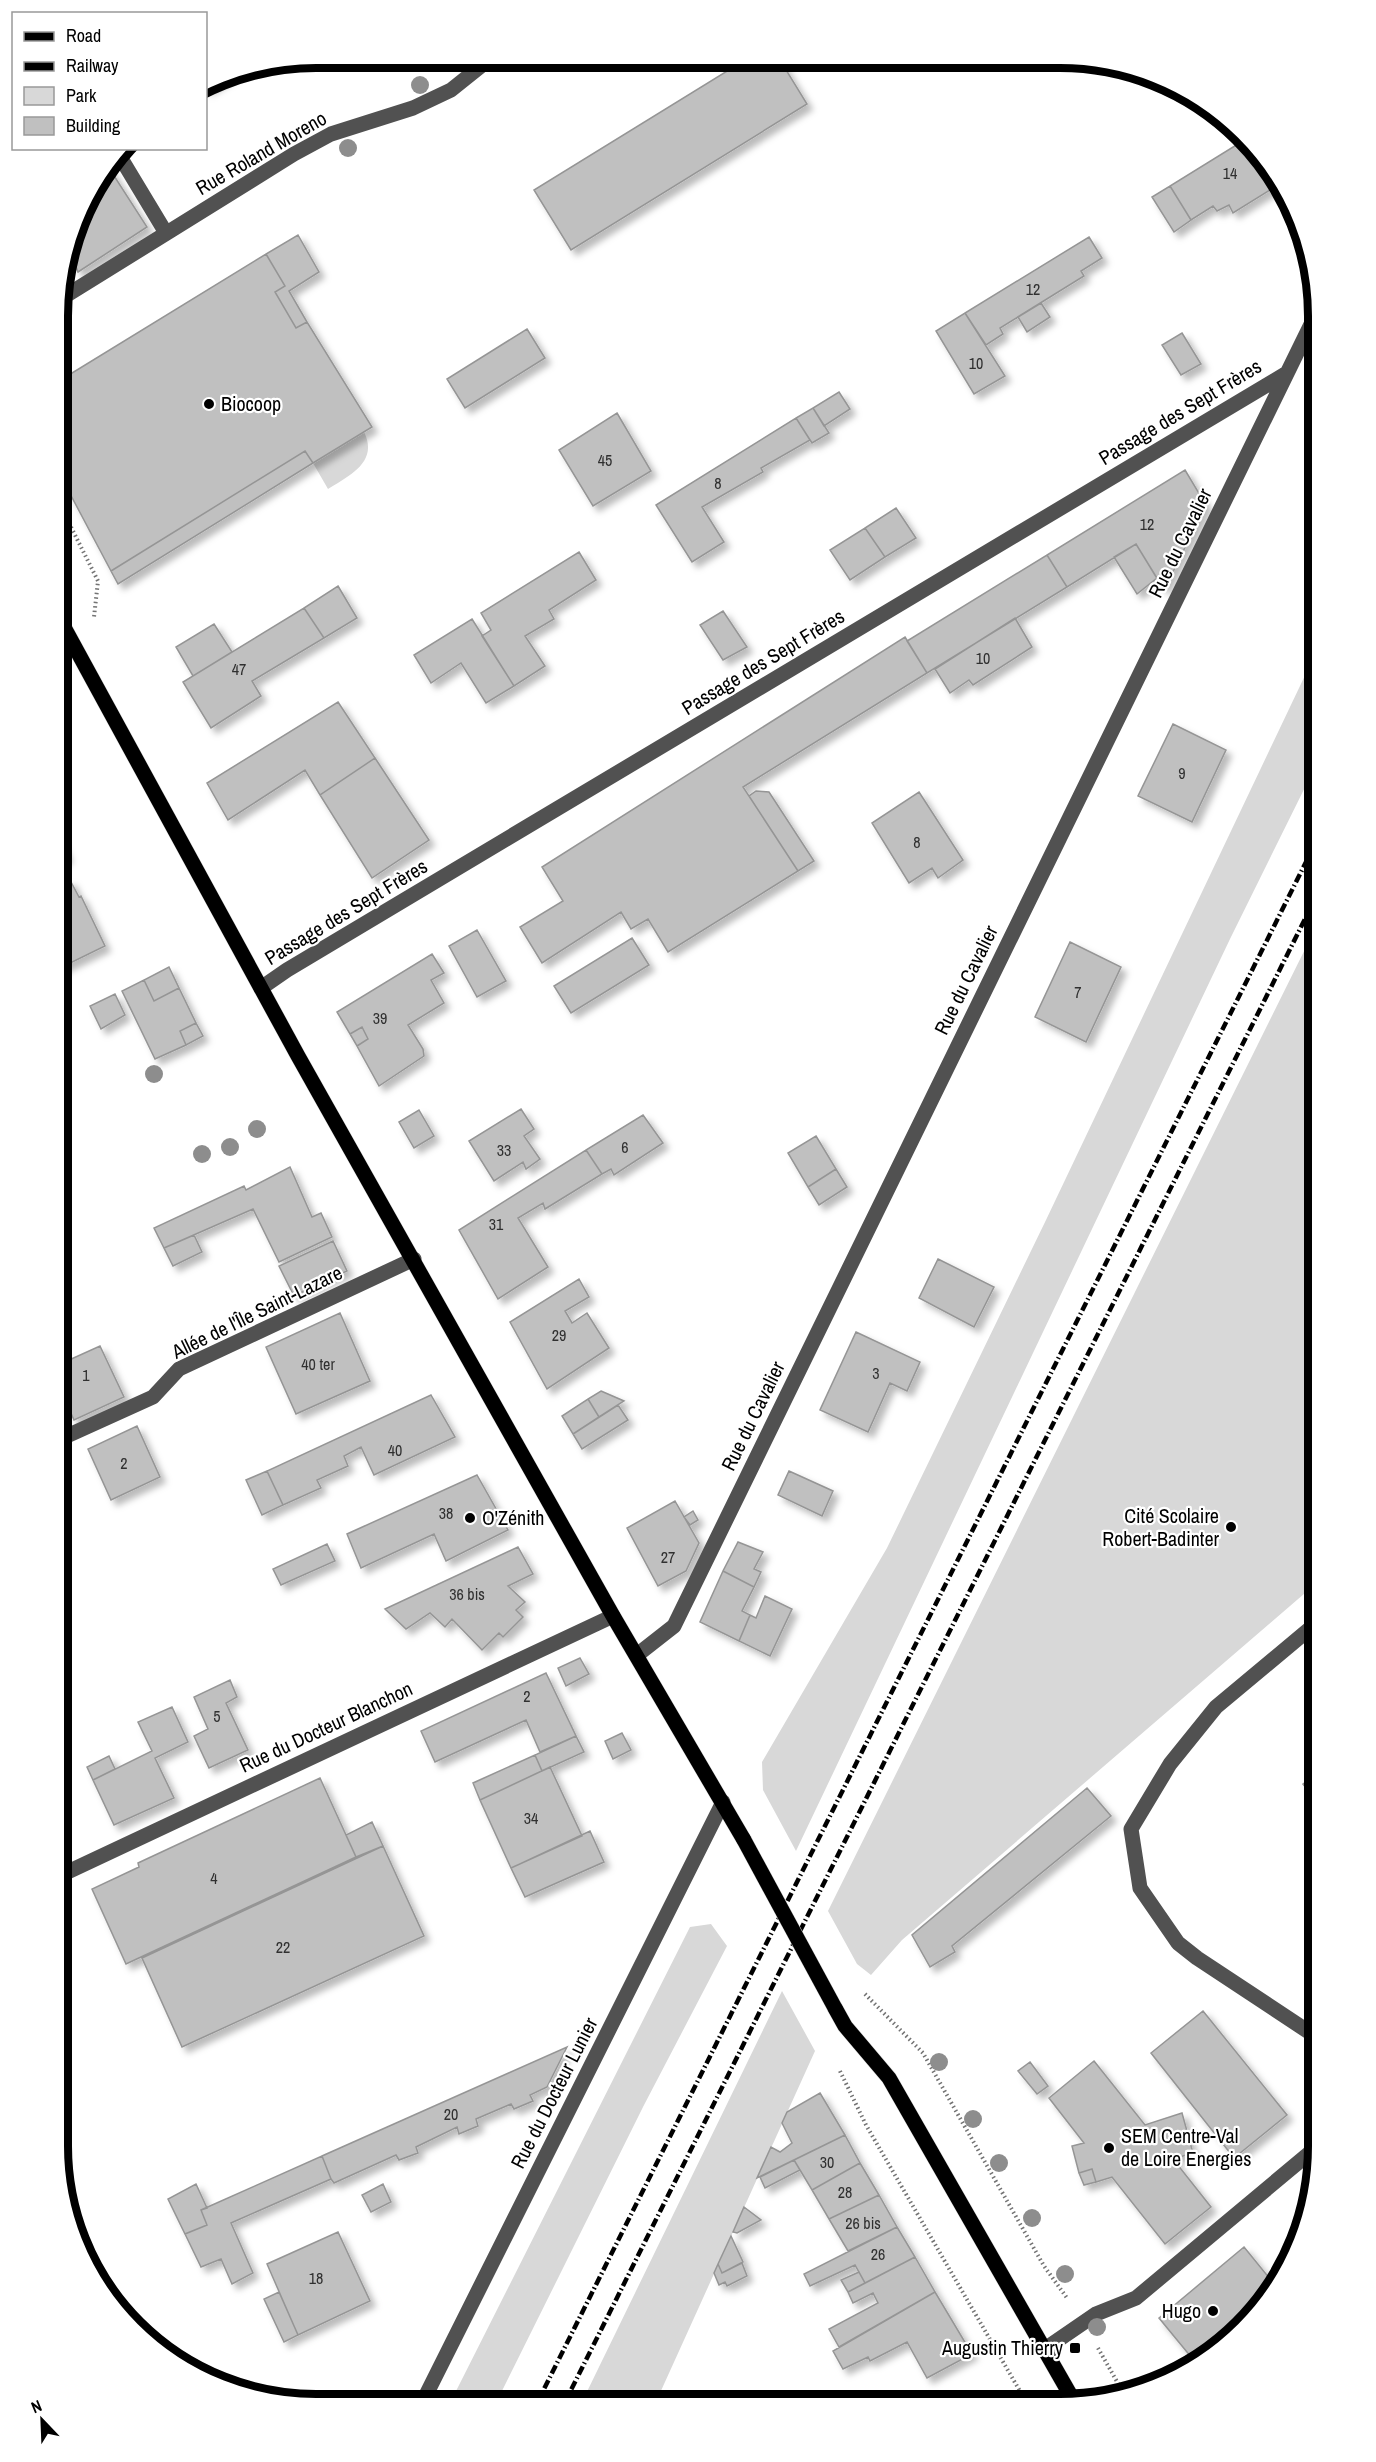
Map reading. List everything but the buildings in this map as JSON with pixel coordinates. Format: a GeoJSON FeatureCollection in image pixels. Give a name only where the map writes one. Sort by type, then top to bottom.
{"type":"FeatureCollection","features":[{"type":"Feature","properties":{"kind":"main road"},"geometry":{"type":"LineString","coordinates":[[68,634],[261,988],[613,1616],[723,1802],[844,2026],[889,2078],[1070,2394]]}},
{"type":"Feature","properties":{"kind":"street","name":"Rue Roland Moreno"},"geometry":{"type":"LineString","coordinates":[[69,294],[331,134],[413,108],[451,90],[478,68]]}},
{"type":"Feature","properties":{"kind":"street"},"geometry":{"type":"LineString","coordinates":[[122,161],[166,233]]}},
{"type":"Feature","properties":{"kind":"street","name":"Rue du Cavalier"},"geometry":{"type":"LineString","coordinates":[[637,1655],[674,1626],[1308,330]]}},
{"type":"Feature","properties":{"kind":"street","name":"Passage des Sept Frères"},"geometry":{"type":"LineString","coordinates":[[261,988],[287,970],[1287,373]]}},
{"type":"Feature","properties":{"kind":"street","name":"Allée de l'Île Saint-Lazare"},"geometry":{"type":"LineString","coordinates":[[68,1435],[153,1396],[179,1369],[414,1259]]}},
{"type":"Feature","properties":{"kind":"street","name":"Rue du Docteur Blanchon"},"geometry":{"type":"LineString","coordinates":[[68,1872],[613,1616]]}},
{"type":"Feature","properties":{"kind":"street"},"geometry":{"type":"LineString","coordinates":[[1308,1630],[1216,1707],[1170,1764],[1131,1828],[1140,1888],[1178,1943],[1308,2031]]}},
{"type":"Feature","properties":{"kind":"street","name":"Rue du Docteur Lunier"},"geometry":{"type":"LineString","coordinates":[[427,2394],[723,1802]]}},
{"type":"Feature","properties":{"kind":"street"},"geometry":{"type":"LineString","coordinates":[[1045,2349],[1096,2313],[1136,2298],[1308,2154]]}},
{"type":"Feature","properties":{"kind":"path"},"geometry":{"type":"LineString","coordinates":[[68,521],[98,581],[94,617],[99,627]]}},
{"type":"Feature","properties":{"kind":"path"},"geometry":{"type":"LineString","coordinates":[[862,1991],[923,2053],[1044,2266],[1084,2322],[1120,2387]]}},
{"type":"Feature","properties":{"kind":"path"},"geometry":{"type":"LineString","coordinates":[[837,2065],[866,2125],[1022,2394]]}},
{"type":"Feature","properties":{"kind":"green space"},"geometry":{"type":"Polygon","coordinates":[[[364,432],[368,443],[365,460],[353,473],[328,489],[313,463],[364,432]]]}},
{"type":"Feature","properties":{"kind":"green space"},"geometry":{"type":"Polygon","coordinates":[[[1308,669],[1308,781],[1230,939],[796,1851],[763,1790],[762,1762],[887,1548],[1308,669]]]}},
{"type":"Feature","properties":{"kind":"green space"},"geometry":{"type":"Polygon","coordinates":[[[1308,943],[1308,1590],[902,1940],[871,1975],[857,1964],[828,1911],[1308,943]]]}},
{"type":"Feature","properties":{"kind":"green space"},"geometry":{"type":"Polygon","coordinates":[[[711,1924],[727,1946],[643,2107],[500,2394],[455,2394],[690,1927],[711,1924]]]}},
{"type":"Feature","properties":{"kind":"green space"},"geometry":{"type":"Polygon","coordinates":[[[782,1991],[815,2051],[660,2394],[586,2394],[782,1991]]]}},
{"type":"Feature","properties":{"kind":"railway"},"geometry":{"type":"LineString","coordinates":[[541,2394],[1308,858]]}},
{"type":"Feature","properties":{"kind":"railway"},"geometry":{"type":"LineString","coordinates":[[569,2394],[1308,913]]}},
{"type":"Feature","properties":{"kind":"place","name":"Biocoop"},"geometry":{"type":"Point","coordinates":[209,404]}},
{"type":"Feature","properties":{"kind":"place","name":"O'Zénith"},"geometry":{"type":"Point","coordinates":[470,1518]}},
{"type":"Feature","properties":{"kind":"place","name":"Cité Scolaire Robert-Badinter"},"geometry":{"type":"Point","coordinates":[1231,1527]}},
{"type":"Feature","properties":{"kind":"place","name":"SEM Centre-Val de Loire Energies"},"geometry":{"type":"Point","coordinates":[1109,2148]}},
{"type":"Feature","properties":{"kind":"place","name":"Hugo"},"geometry":{"type":"Point","coordinates":[1213,2311]}},
{"type":"Feature","properties":{"kind":"place","name":"Augustin Thierry"},"geometry":{"type":"Point","coordinates":[1075,2348]}}]}
